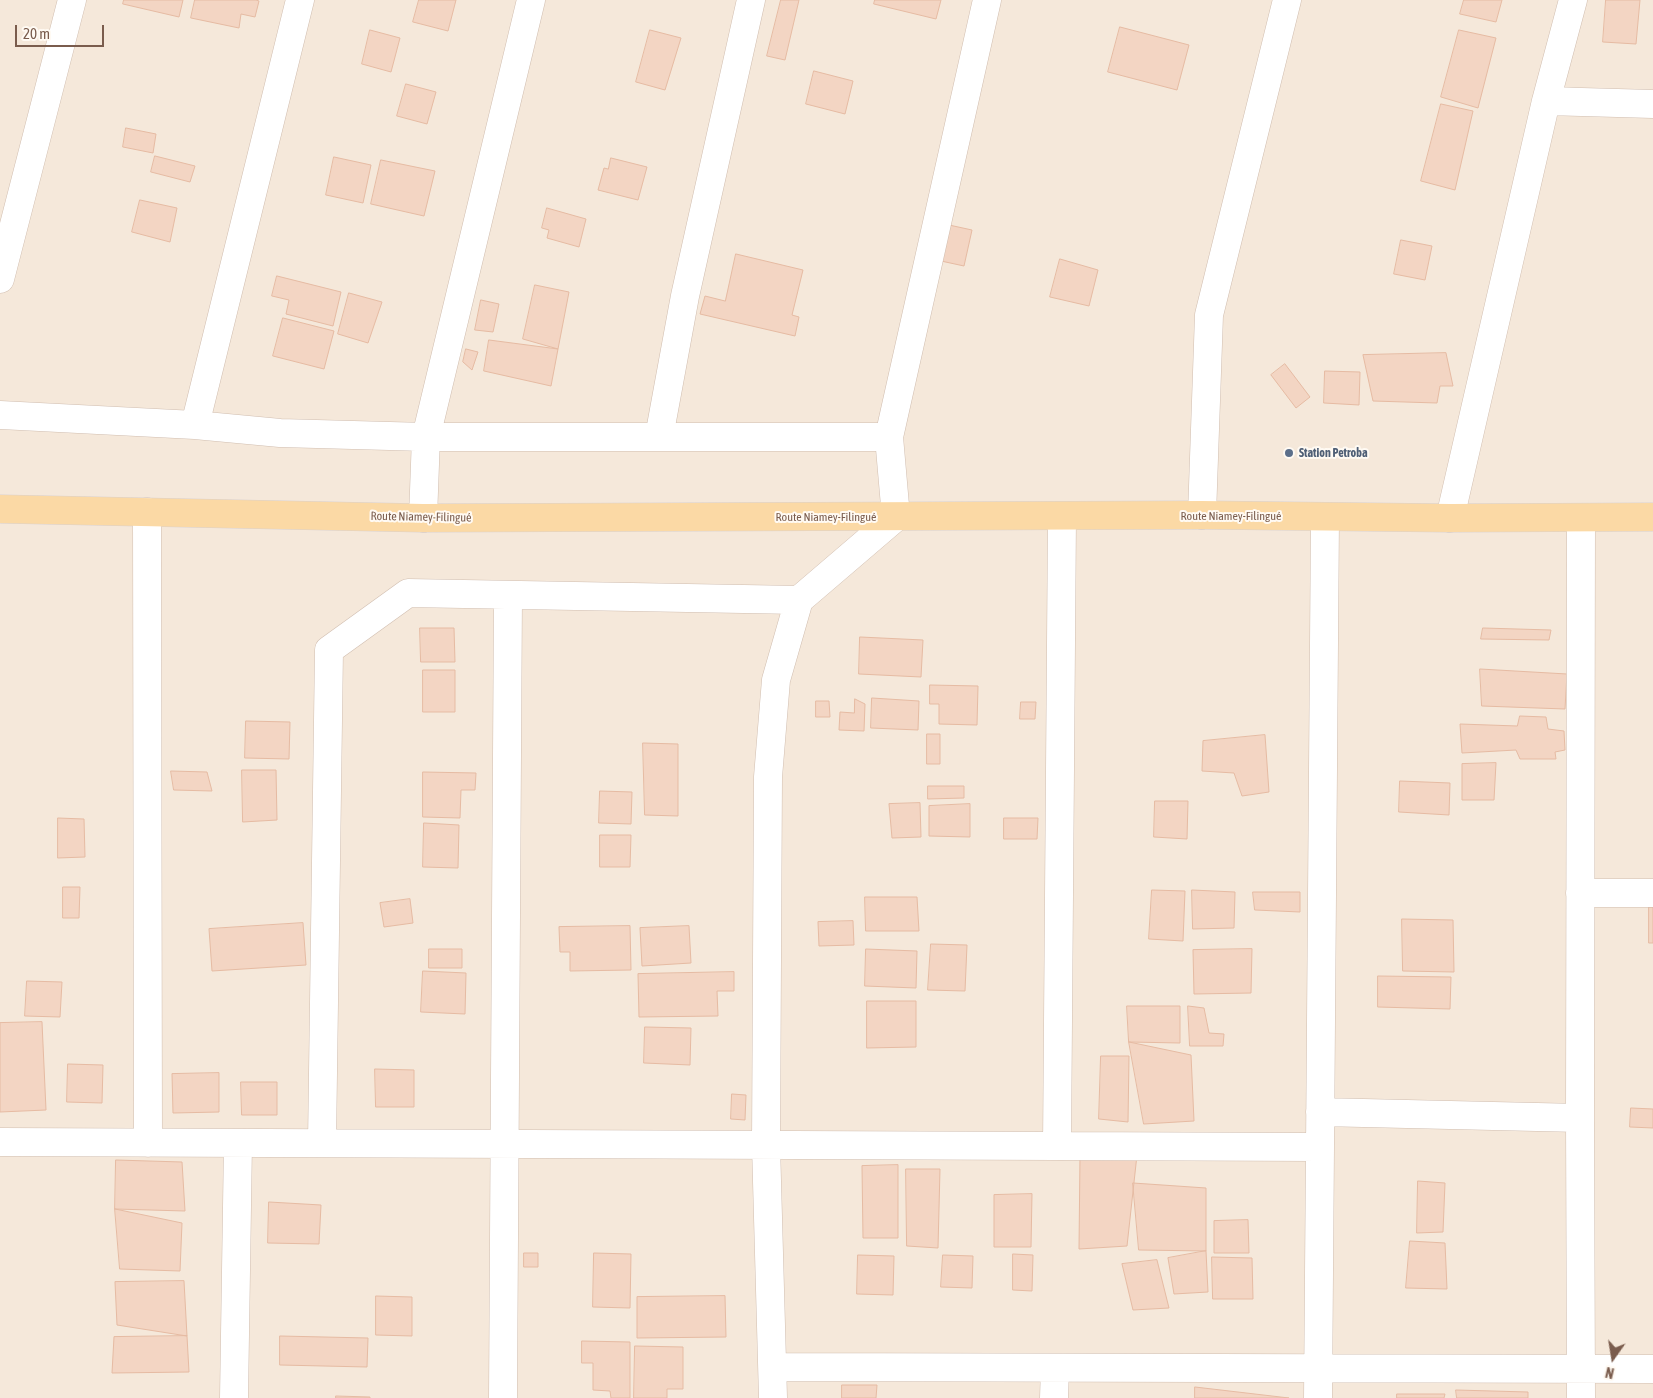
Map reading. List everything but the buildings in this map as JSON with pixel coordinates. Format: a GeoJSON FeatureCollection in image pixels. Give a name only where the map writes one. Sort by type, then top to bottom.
{"type":"FeatureCollection","features":[{"type":"Feature","properties":{"kind":"main road","name":"Route Niamey-Filingué"},"geometry":{"type":"LineString","coordinates":[[0,509],[423,518],[1202,515],[1450,518],[1653,517]]}},
{"type":"Feature","properties":{"kind":"street"},"geometry":{"type":"LineString","coordinates":[[0,279],[72,0]]}},
{"type":"Feature","properties":{"kind":"street"},"geometry":{"type":"LineString","coordinates":[[195,425],[300,0]]}},
{"type":"Feature","properties":{"kind":"street"},"geometry":{"type":"LineString","coordinates":[[423,518],[426,437],[531,0]]}},
{"type":"Feature","properties":{"kind":"street"},"geometry":{"type":"LineString","coordinates":[[659,437],[686,296],[751,0]]}},
{"type":"Feature","properties":{"kind":"street"},"geometry":{"type":"LineString","coordinates":[[773,1398],[766,1145],[768,777],[776,680],[799,600],[896,517],[889,437],[987,0]]}},
{"type":"Feature","properties":{"kind":"street"},"geometry":{"type":"LineString","coordinates":[[1202,515],[1209,315],[1287,0]]}},
{"type":"Feature","properties":{"kind":"street"},"geometry":{"type":"LineString","coordinates":[[1450,518],[1546,101],[1573,0]]}},
{"type":"Feature","properties":{"kind":"street"},"geometry":{"type":"LineString","coordinates":[[1546,101],[1653,104]]}},
{"type":"Feature","properties":{"kind":"street"},"geometry":{"type":"LineString","coordinates":[[0,415],[195,425],[280,433],[426,437],[889,437]]}},
{"type":"Feature","properties":{"kind":"street"},"geometry":{"type":"LineString","coordinates":[[147,512],[148,1143]]}},
{"type":"Feature","properties":{"kind":"street"},"geometry":{"type":"LineString","coordinates":[[1057,1146],[1062,517]]}},
{"type":"Feature","properties":{"kind":"street"},"geometry":{"type":"LineString","coordinates":[[1318,1398],[1325,517]]}},
{"type":"Feature","properties":{"kind":"street"},"geometry":{"type":"LineString","coordinates":[[1581,518],[1581,1398]]}},
{"type":"Feature","properties":{"kind":"street"},"geometry":{"type":"LineString","coordinates":[[322,1144],[329,650],[408,593],[799,600]]}},
{"type":"Feature","properties":{"kind":"street"},"geometry":{"type":"LineString","coordinates":[[503,1398],[508,595]]}},
{"type":"Feature","properties":{"kind":"street"},"geometry":{"type":"LineString","coordinates":[[1580,893],[1653,893]]}},
{"type":"Feature","properties":{"kind":"street"},"geometry":{"type":"LineString","coordinates":[[1320,1112],[1580,1118]]}},
{"type":"Feature","properties":{"kind":"street"},"geometry":{"type":"LineString","coordinates":[[0,1142],[1320,1147]]}},
{"type":"Feature","properties":{"kind":"street"},"geometry":{"type":"LineString","coordinates":[[234,1398],[238,1143]]}},
{"type":"Feature","properties":{"kind":"street"},"geometry":{"type":"LineString","coordinates":[[773,1367],[1653,1369]]}},
{"type":"Feature","properties":{"kind":"street"},"geometry":{"type":"LineString","coordinates":[[1054,1368],[1054,1398]]}},
{"type":"Feature","properties":{"kind":"shaded area"},"geometry":{"type":"Polygon","coordinates":[[[0,0],[1653,0],[1653,1398],[0,1398],[0,0]]]}},
{"type":"Feature","properties":{"kind":"place","name":"Station Petroba"},"geometry":{"type":"Point","coordinates":[1289,453]}}]}
